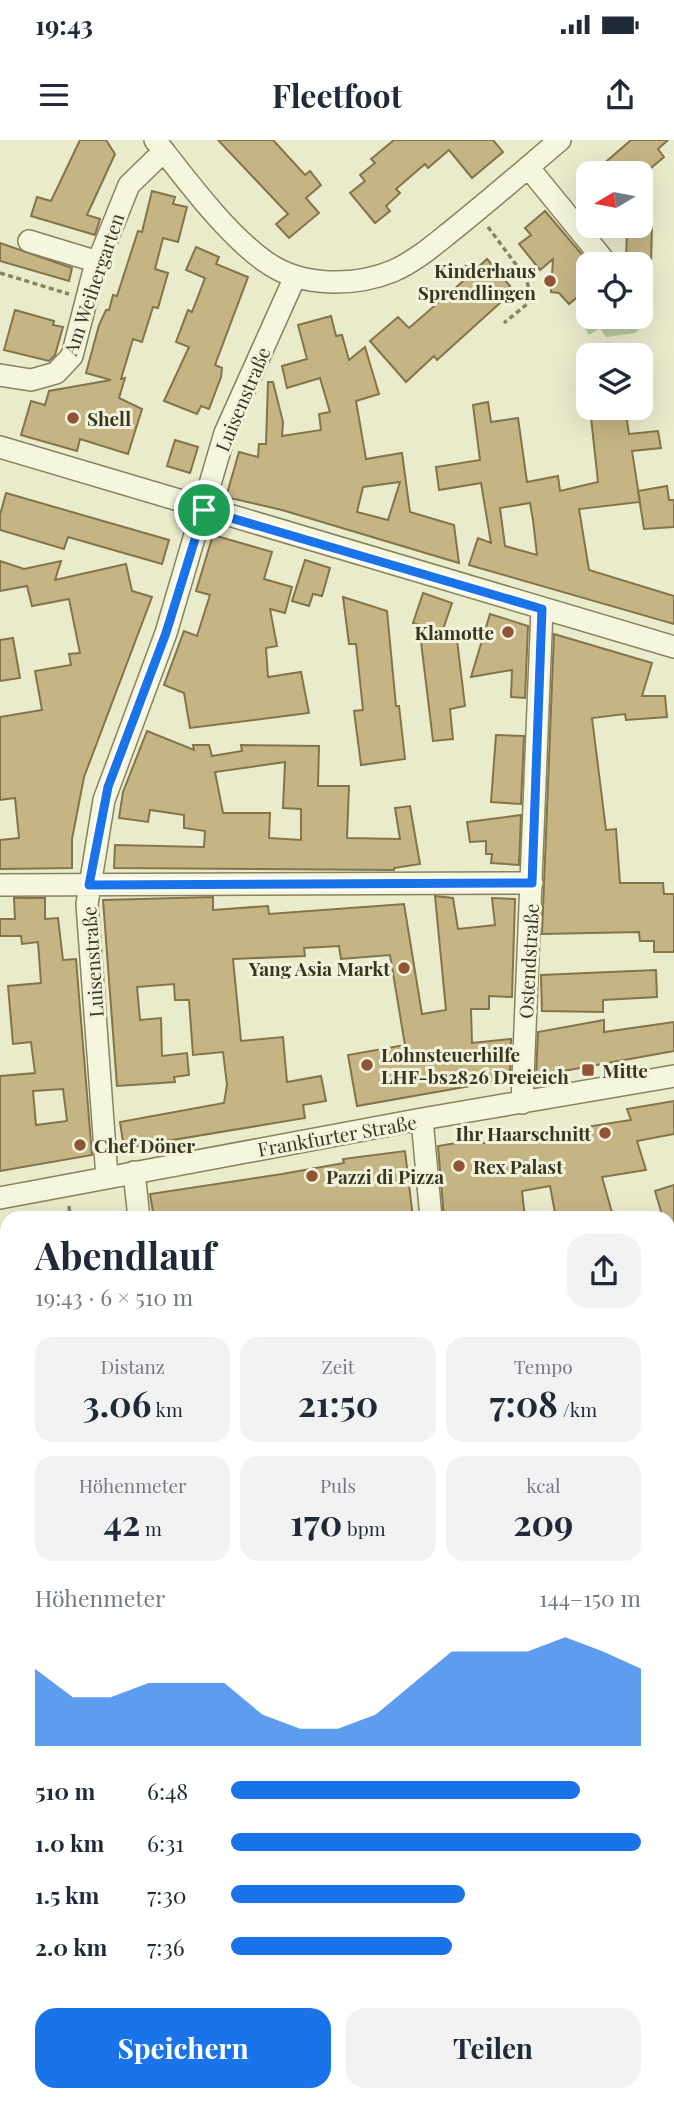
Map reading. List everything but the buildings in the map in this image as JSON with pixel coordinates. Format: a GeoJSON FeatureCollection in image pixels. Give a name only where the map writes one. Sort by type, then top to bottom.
{"type":"FeatureCollection","features":[{"type":"Feature","properties":{"kind":"street"},"geometry":{"type":"LineString","coordinates":[[159,145],[239,238],[264,261],[295,278],[334,281],[377,277],[424,252],[560,140]]}},
{"type":"Feature","properties":{"kind":"street","name":"Am Weihergarten"},"geometry":{"type":"LineString","coordinates":[[0,375],[31,380],[56,373],[72,356],[98,262],[132,179],[159,145]]}},
{"type":"Feature","properties":{"kind":"street"},"geometry":{"type":"LineString","coordinates":[[528,167],[597,252]]}},
{"type":"Feature","properties":{"kind":"street"},"geometry":{"type":"LineString","coordinates":[[29,241],[98,262]]}},
{"type":"Feature","properties":{"kind":"street","name":"Luisenstraße"},"geometry":{"type":"LineString","coordinates":[[107,1177],[87,904],[108,787],[166,633],[225,433],[295,278]]}},
{"type":"Feature","properties":{"kind":"street"},"geometry":{"type":"LineString","coordinates":[[0,447],[204,510],[674,647]]}},
{"type":"Feature","properties":{"kind":"street","name":"Ostendstraße"},"geometry":{"type":"LineString","coordinates":[[522,1103],[542,609]]}},
{"type":"Feature","properties":{"kind":"street"},"geometry":{"type":"LineString","coordinates":[[0,885],[532,883]]}},
{"type":"Feature","properties":{"kind":"street","name":"Frankfurter Straße"},"geometry":{"type":"LineString","coordinates":[[0,1198],[422,1119],[674,1076]]}},
{"type":"Feature","properties":{"kind":"street"},"geometry":{"type":"LineString","coordinates":[[422,1119],[430,1211]]}},
{"type":"Feature","properties":{"kind":"street"},"geometry":{"type":"LineString","coordinates":[[134,1172],[138,1211]]}},
{"type":"Feature","properties":{"kind":"path"},"geometry":{"type":"LineString","coordinates":[[475,211],[526,278],[532,300],[503,323]]}},
{"type":"Feature","properties":{"kind":"path"},"geometry":{"type":"LineString","coordinates":[[526,278],[534,271]]}},
{"type":"Feature","properties":{"kind":"path"},"geometry":{"type":"LineString","coordinates":[[0,274],[87,299]]}},
{"type":"Feature","properties":{"kind":"green space"},"geometry":{"type":"Polygon","coordinates":[[[586,329],[598,329],[589,335],[586,329]]]}},
{"type":"Feature","properties":{"kind":"green space"},"geometry":{"type":"Polygon","coordinates":[[[601,329],[640,329],[635,333],[606,337],[601,329]]]}},
{"type":"Feature","properties":{"kind":"place","name":"Kinderhaus Sprendlingen"},"geometry":{"type":"Point","coordinates":[550,281]}},
{"type":"Feature","properties":{"kind":"place","name":"Shell"},"geometry":{"type":"Point","coordinates":[73,418]}},
{"type":"Feature","properties":{"kind":"place","name":"Klamotte"},"geometry":{"type":"Point","coordinates":[508,632]}},
{"type":"Feature","properties":{"kind":"place","name":"Yang Asia Markt"},"geometry":{"type":"Point","coordinates":[404,968]}},
{"type":"Feature","properties":{"kind":"place","name":"Lohnsteuerhilfe LHF-bs2826 Dreieich"},"geometry":{"type":"Point","coordinates":[367,1065]}},
{"type":"Feature","properties":{"kind":"place","name":"Mitte"},"geometry":{"type":"Point","coordinates":[588,1070]}},
{"type":"Feature","properties":{"kind":"place","name":"Ihr Haarschnitt"},"geometry":{"type":"Point","coordinates":[605,1133]}},
{"type":"Feature","properties":{"kind":"place","name":"Chef Döner"},"geometry":{"type":"Point","coordinates":[80,1145]}},
{"type":"Feature","properties":{"kind":"place","name":"Rex Palast"},"geometry":{"type":"Point","coordinates":[459,1166]}},
{"type":"Feature","properties":{"kind":"place","name":"Pazzi di Pizza"},"geometry":{"type":"Point","coordinates":[312,1176]}},
{"type":"Feature","properties":{"kind":"route"},"geometry":{"type":"LineString","coordinates":[[204,510],[542,609],[532,883],[89,885],[104,800],[166,633],[204,510]]}}]}
